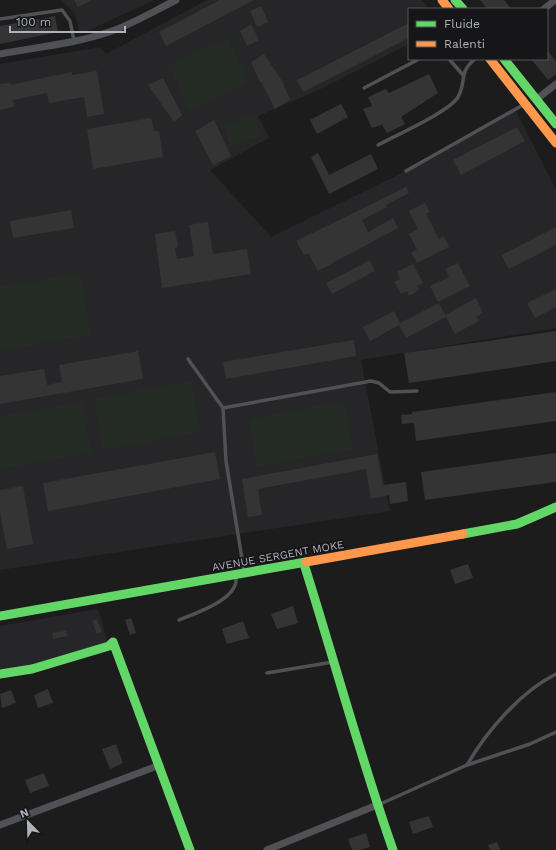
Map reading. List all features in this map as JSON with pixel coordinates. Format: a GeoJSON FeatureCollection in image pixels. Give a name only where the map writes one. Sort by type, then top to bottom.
{"type":"FeatureCollection","features":[{"type":"Feature","properties":{"kind":"main road"},"geometry":{"type":"LineString","coordinates":[[442,0],[448,8]]}},
{"type":"Feature","properties":{"kind":"main road"},"geometry":{"type":"LineString","coordinates":[[455,0],[462,8]]}},
{"type":"Feature","properties":{"kind":"main road"},"geometry":{"type":"LineString","coordinates":[[491,60],[556,143]]}},
{"type":"Feature","properties":{"kind":"main road"},"geometry":{"type":"LineString","coordinates":[[505,60],[556,124]]}},
{"type":"Feature","properties":{"kind":"main road","name":"AVENUE SERGENT MOKE"},"geometry":{"type":"LineString","coordinates":[[0,616],[304,564],[499,528],[517,524],[556,507]]}},
{"type":"Feature","properties":{"kind":"main road"},"geometry":{"type":"LineString","coordinates":[[304,564],[335,661],[377,805],[393,850]]}},
{"type":"Feature","properties":{"kind":"main road"},"geometry":{"type":"LineString","coordinates":[[0,674],[32,670],[109,646],[113,642],[160,765],[190,850]]}},
{"type":"Feature","properties":{"kind":"street"},"geometry":{"type":"LineString","coordinates":[[0,54],[108,32],[129,24],[176,0]]}},
{"type":"Feature","properties":{"kind":"street"},"geometry":{"type":"LineString","coordinates":[[545,8],[555,0]]}},
{"type":"Feature","properties":{"kind":"street"},"geometry":{"type":"LineString","coordinates":[[537,99],[556,84]]}},
{"type":"Feature","properties":{"kind":"street"},"geometry":{"type":"LineString","coordinates":[[0,825],[160,765]]}},
{"type":"Feature","properties":{"kind":"street"},"geometry":{"type":"LineString","coordinates":[[267,850],[377,805]]}},
{"type":"Feature","properties":{"kind":"lane"},"geometry":{"type":"LineString","coordinates":[[0,19],[62,10],[70,22],[74,40]]}},
{"type":"Feature","properties":{"kind":"lane"},"geometry":{"type":"LineString","coordinates":[[364,88],[417,60]]}},
{"type":"Feature","properties":{"kind":"lane"},"geometry":{"type":"LineString","coordinates":[[450,60],[463,75]]}},
{"type":"Feature","properties":{"kind":"lane"},"geometry":{"type":"LineString","coordinates":[[378,145],[447,108],[457,98],[463,83],[463,75],[466,67],[474,60]]}},
{"type":"Feature","properties":{"kind":"lane"},"geometry":{"type":"LineString","coordinates":[[406,171],[525,103]]}},
{"type":"Feature","properties":{"kind":"lane"},"geometry":{"type":"LineString","coordinates":[[179,620],[215,604],[229,594],[235,587],[241,575],[226,462],[223,408],[188,359]]}},
{"type":"Feature","properties":{"kind":"lane"},"geometry":{"type":"LineString","coordinates":[[223,408],[371,381],[379,383],[390,392],[416,390]]}},
{"type":"Feature","properties":{"kind":"lane"},"geometry":{"type":"LineString","coordinates":[[267,673],[335,661]]}},
{"type":"Feature","properties":{"kind":"lane"},"geometry":{"type":"LineString","coordinates":[[466,765],[480,744],[516,702],[556,674]]}},
{"type":"Feature","properties":{"kind":"lane"},"geometry":{"type":"LineString","coordinates":[[377,805],[466,765],[530,744],[556,732]]}},
{"type":"Feature","properties":{"kind":"shaded area"},"geometry":{"type":"Polygon","coordinates":[[[61,0],[155,0],[80,34],[75,14],[61,0]]]}},
{"type":"Feature","properties":{"kind":"shaded area"},"geometry":{"type":"Polygon","coordinates":[[[207,0],[422,0],[428,8],[408,8],[408,45],[323,88],[258,116],[269,138],[210,170],[271,237],[406,171],[515,109],[556,190],[556,328],[361,360],[390,511],[0,570],[0,64],[100,47],[106,54],[207,0]]]}},
{"type":"Feature","properties":{"kind":"shaded area"},"geometry":{"type":"Polygon","coordinates":[[[228,38],[248,83],[189,111],[169,64],[228,38]]]}},
{"type":"Feature","properties":{"kind":"shaded area"},"geometry":{"type":"Polygon","coordinates":[[[254,114],[262,135],[230,146],[224,126],[254,114]]]}},
{"type":"Feature","properties":{"kind":"shaded area"},"geometry":{"type":"Polygon","coordinates":[[[80,273],[91,335],[0,351],[0,287],[80,273]]]}},
{"type":"Feature","properties":{"kind":"shaded area"},"geometry":{"type":"Polygon","coordinates":[[[191,381],[200,432],[103,450],[94,399],[191,381]]]}},
{"type":"Feature","properties":{"kind":"shaded area"},"geometry":{"type":"Polygon","coordinates":[[[344,401],[353,449],[257,467],[249,419],[344,401]]]}},
{"type":"Feature","properties":{"kind":"shaded area"},"geometry":{"type":"Polygon","coordinates":[[[82,402],[91,453],[0,469],[0,416],[82,402]]]}},
{"type":"Feature","properties":{"kind":"shaded area"},"geometry":{"type":"Polygon","coordinates":[[[98,609],[108,643],[34,667],[0,672],[0,626],[98,609]]]}},
{"type":"Feature","properties":{"kind":"building"},"geometry":{"type":"Polygon","coordinates":[[[74,0],[92,0],[78,7],[74,0]]]}},
{"type":"Feature","properties":{"kind":"building"},"geometry":{"type":"Polygon","coordinates":[[[220,0],[254,0],[166,46],[159,32],[220,0]]]}},
{"type":"Feature","properties":{"kind":"building"},"geometry":{"type":"Polygon","coordinates":[[[480,0],[504,0],[510,8],[487,8],[480,0]]]}},
{"type":"Feature","properties":{"kind":"building"},"geometry":{"type":"Polygon","coordinates":[[[261,6],[268,22],[257,27],[250,11],[261,6]]]}},
{"type":"Feature","properties":{"kind":"building"},"geometry":{"type":"Polygon","coordinates":[[[55,16],[58,32],[0,44],[0,26],[55,16]]]}},
{"type":"Feature","properties":{"kind":"building"},"geometry":{"type":"Polygon","coordinates":[[[251,24],[259,40],[247,46],[240,31],[251,24]]]}},
{"type":"Feature","properties":{"kind":"building"},"geometry":{"type":"Polygon","coordinates":[[[408,24],[408,39],[303,92],[297,80],[408,24]]]}},
{"type":"Feature","properties":{"kind":"building"},"geometry":{"type":"Polygon","coordinates":[[[548,51],[556,61],[556,74],[548,80],[532,60],[548,60],[548,51]]]}},
{"type":"Feature","properties":{"kind":"building"},"geometry":{"type":"Polygon","coordinates":[[[264,54],[282,81],[290,100],[275,109],[251,62],[264,54]]]}},
{"type":"Feature","properties":{"kind":"building"},"geometry":{"type":"Polygon","coordinates":[[[97,71],[104,114],[87,117],[84,97],[49,103],[47,93],[13,100],[14,107],[0,110],[0,84],[10,83],[10,85],[72,72],[72,75],[97,71]]]}},
{"type":"Feature","properties":{"kind":"building"},"geometry":{"type":"Polygon","coordinates":[[[429,74],[438,93],[401,117],[405,124],[387,133],[382,125],[372,128],[363,109],[372,106],[368,97],[386,89],[389,93],[429,74]]]}},
{"type":"Feature","properties":{"kind":"building"},"geometry":{"type":"Polygon","coordinates":[[[163,78],[182,115],[174,122],[148,85],[163,78]]]}},
{"type":"Feature","properties":{"kind":"building"},"geometry":{"type":"Polygon","coordinates":[[[341,104],[348,117],[317,134],[310,120],[341,104]]]}},
{"type":"Feature","properties":{"kind":"building"},"geometry":{"type":"Polygon","coordinates":[[[151,118],[154,131],[159,131],[163,157],[93,169],[87,129],[151,118]]]}},
{"type":"Feature","properties":{"kind":"building"},"geometry":{"type":"Polygon","coordinates":[[[214,120],[231,156],[213,165],[195,131],[214,120]]]}},
{"type":"Feature","properties":{"kind":"building"},"geometry":{"type":"Polygon","coordinates":[[[517,127],[525,141],[461,175],[453,160],[517,127]]]}},
{"type":"Feature","properties":{"kind":"building"},"geometry":{"type":"Polygon","coordinates":[[[318,153],[329,175],[371,154],[378,169],[329,194],[311,157],[318,153]]]}},
{"type":"Feature","properties":{"kind":"building"},"geometry":{"type":"Polygon","coordinates":[[[406,187],[409,193],[362,220],[368,232],[393,218],[398,228],[318,271],[308,253],[304,255],[296,241],[406,187]]]}},
{"type":"Feature","properties":{"kind":"building"},"geometry":{"type":"Polygon","coordinates":[[[425,203],[430,212],[426,214],[439,239],[444,236],[449,247],[417,263],[411,253],[417,250],[409,234],[418,229],[409,211],[425,203]]]}},
{"type":"Feature","properties":{"kind":"building"},"geometry":{"type":"Polygon","coordinates":[[[71,210],[74,228],[13,238],[10,221],[71,210]]]}},
{"type":"Feature","properties":{"kind":"building"},"geometry":{"type":"Polygon","coordinates":[[[208,222],[213,254],[247,249],[251,274],[162,288],[155,234],[175,231],[178,247],[175,248],[177,259],[194,256],[189,225],[208,222]]]}},
{"type":"Feature","properties":{"kind":"building"},"geometry":{"type":"Polygon","coordinates":[[[556,227],[556,245],[509,269],[501,255],[556,227]]]}},
{"type":"Feature","properties":{"kind":"building"},"geometry":{"type":"Polygon","coordinates":[[[370,260],[375,271],[332,294],[326,283],[370,260]]]}},
{"type":"Feature","properties":{"kind":"building"},"geometry":{"type":"Polygon","coordinates":[[[458,263],[470,286],[438,302],[430,286],[449,277],[445,269],[458,263]]]}},
{"type":"Feature","properties":{"kind":"building"},"geometry":{"type":"Polygon","coordinates":[[[413,264],[423,283],[417,286],[419,290],[409,296],[407,291],[401,294],[394,282],[400,279],[397,272],[413,264]]]}},
{"type":"Feature","properties":{"kind":"building"},"geometry":{"type":"Polygon","coordinates":[[[556,289],[556,307],[535,318],[527,303],[556,289]]]}},
{"type":"Feature","properties":{"kind":"building"},"geometry":{"type":"Polygon","coordinates":[[[476,298],[483,313],[476,317],[479,321],[455,334],[446,317],[406,338],[399,325],[370,341],[363,327],[394,311],[400,323],[439,303],[445,315],[476,298]]]}},
{"type":"Feature","properties":{"kind":"building"},"geometry":{"type":"Polygon","coordinates":[[[556,331],[556,361],[409,383],[404,353],[556,331]]]}},
{"type":"Feature","properties":{"kind":"building"},"geometry":{"type":"Polygon","coordinates":[[[354,340],[356,356],[226,379],[223,362],[354,340]]]}},
{"type":"Feature","properties":{"kind":"building"},"geometry":{"type":"Polygon","coordinates":[[[138,351],[143,379],[0,404],[0,376],[44,369],[47,385],[62,382],[59,365],[138,351]]]}},
{"type":"Feature","properties":{"kind":"building"},"geometry":{"type":"Polygon","coordinates":[[[556,392],[556,421],[416,441],[414,423],[402,424],[401,415],[412,414],[412,412],[556,392]]]}},
{"type":"Feature","properties":{"kind":"building"},"geometry":{"type":"Polygon","coordinates":[[[215,452],[220,479],[48,511],[43,483],[215,452]]]}},
{"type":"Feature","properties":{"kind":"building"},"geometry":{"type":"Polygon","coordinates":[[[556,453],[556,482],[425,500],[421,472],[556,453]]]}},
{"type":"Feature","properties":{"kind":"building"},"geometry":{"type":"Polygon","coordinates":[[[377,454],[383,485],[406,482],[408,501],[390,504],[389,495],[371,499],[366,469],[258,489],[262,515],[248,517],[242,479],[377,454]]]}},
{"type":"Feature","properties":{"kind":"building"},"geometry":{"type":"Polygon","coordinates":[[[23,486],[33,544],[7,549],[0,512],[0,490],[23,486]]]}},
{"type":"Feature","properties":{"kind":"building"},"geometry":{"type":"Polygon","coordinates":[[[468,564],[473,578],[455,584],[450,570],[468,564]]]}},
{"type":"Feature","properties":{"kind":"building"},"geometry":{"type":"Polygon","coordinates":[[[293,606],[298,623],[277,629],[271,614],[293,606]]]}},
{"type":"Feature","properties":{"kind":"building"},"geometry":{"type":"Polygon","coordinates":[[[131,618],[136,633],[130,635],[125,620],[131,618]]]}},
{"type":"Feature","properties":{"kind":"building"},"geometry":{"type":"Polygon","coordinates":[[[97,619],[102,632],[97,634],[92,621],[97,619]]]}},
{"type":"Feature","properties":{"kind":"building"},"geometry":{"type":"Polygon","coordinates":[[[243,621],[249,638],[227,644],[222,629],[243,621]]]}},
{"type":"Feature","properties":{"kind":"building"},"geometry":{"type":"Polygon","coordinates":[[[66,631],[67,636],[53,639],[52,633],[66,631]]]}},
{"type":"Feature","properties":{"kind":"building"},"geometry":{"type":"Polygon","coordinates":[[[48,689],[53,703],[38,708],[34,695],[48,689]]]}},
{"type":"Feature","properties":{"kind":"building"},"geometry":{"type":"Polygon","coordinates":[[[11,690],[16,703],[2,708],[0,694],[11,690]]]}},
{"type":"Feature","properties":{"kind":"building"},"geometry":{"type":"Polygon","coordinates":[[[116,744],[123,763],[110,769],[102,749],[116,744]]]}},
{"type":"Feature","properties":{"kind":"building"},"geometry":{"type":"Polygon","coordinates":[[[44,773],[49,786],[30,793],[25,780],[44,773]]]}},
{"type":"Feature","properties":{"kind":"building"},"geometry":{"type":"Polygon","coordinates":[[[429,816],[433,827],[413,834],[409,822],[429,816]]]}},
{"type":"Feature","properties":{"kind":"building"},"geometry":{"type":"Polygon","coordinates":[[[366,833],[370,847],[360,850],[352,850],[348,839],[366,833]]]}},
{"type":"Feature","properties":{"kind":"building"},"geometry":{"type":"Polygon","coordinates":[[[497,842],[500,850],[490,850],[488,845],[497,842]]]}},
{"type":"Feature","properties":{"kind":"traffic: fast"},"geometry":{"type":"LineString","coordinates":[[455,0],[462,8]]}},
{"type":"Feature","properties":{"kind":"traffic: fast"},"geometry":{"type":"LineString","coordinates":[[505,60],[556,124]]}},
{"type":"Feature","properties":{"kind":"traffic: fast"},"geometry":{"type":"LineString","coordinates":[[463,534],[517,524],[556,507]]}},
{"type":"Feature","properties":{"kind":"traffic: fast"},"geometry":{"type":"LineString","coordinates":[[0,616],[306,562]]}},
{"type":"Feature","properties":{"kind":"traffic: fast"},"geometry":{"type":"LineString","coordinates":[[304,564],[358,743],[393,850]]}},
{"type":"Feature","properties":{"kind":"traffic: fast"},"geometry":{"type":"LineString","coordinates":[[0,674],[32,669],[109,646],[113,642],[190,850]]}},
{"type":"Feature","properties":{"kind":"traffic: slow"},"geometry":{"type":"LineString","coordinates":[[442,0],[448,8]]}},
{"type":"Feature","properties":{"kind":"traffic: slow"},"geometry":{"type":"LineString","coordinates":[[491,60],[556,143]]}},
{"type":"Feature","properties":{"kind":"traffic: slow"},"geometry":{"type":"LineString","coordinates":[[306,562],[463,534]]}}]}
